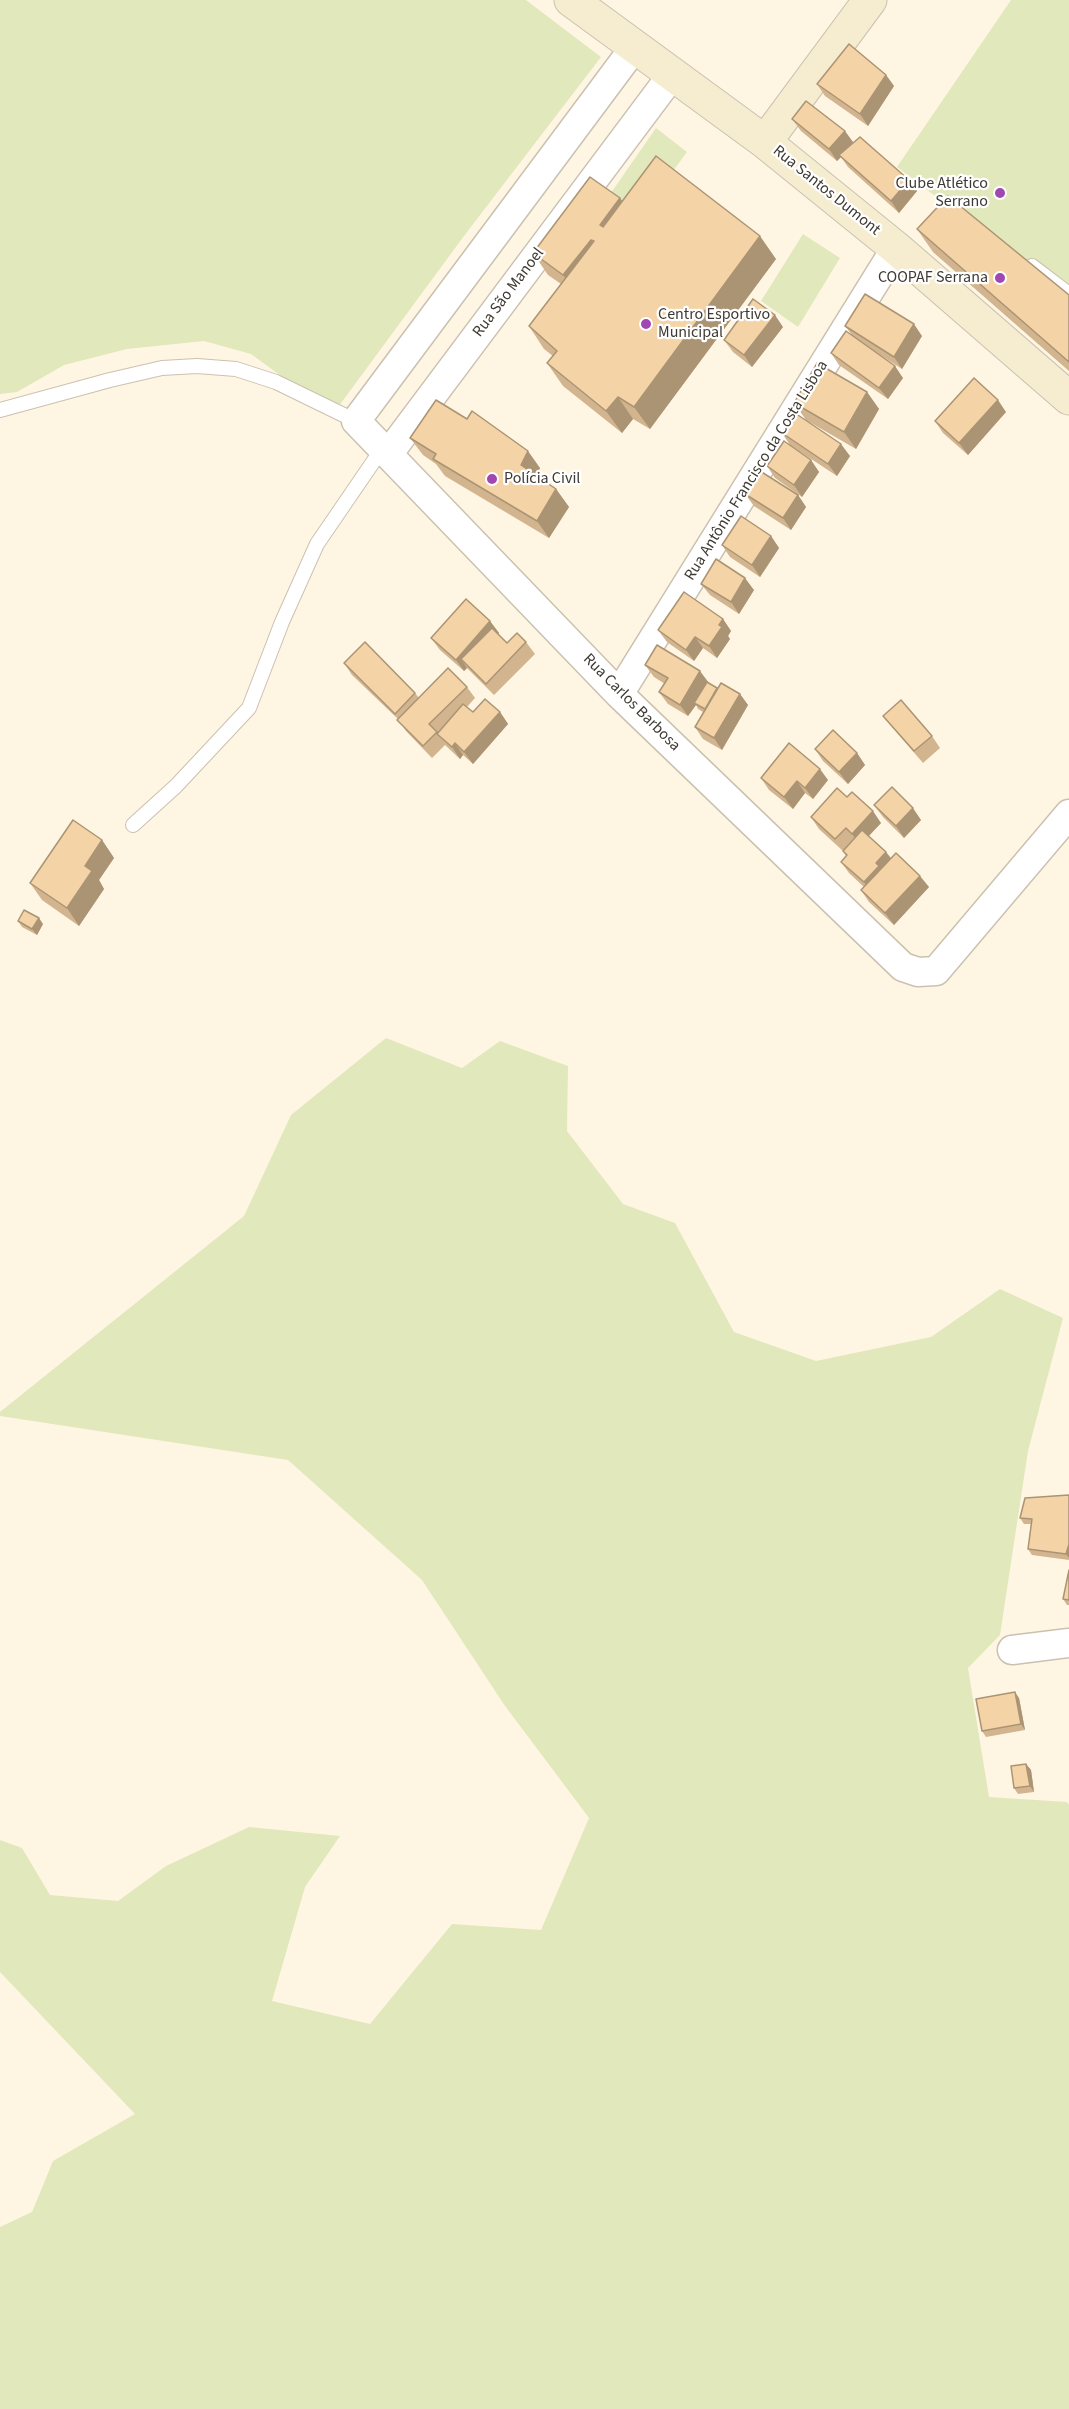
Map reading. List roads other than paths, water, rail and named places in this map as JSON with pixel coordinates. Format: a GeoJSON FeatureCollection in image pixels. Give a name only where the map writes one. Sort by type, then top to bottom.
{"type":"FeatureCollection","features":[{"type":"Feature","properties":{"kind":"main road","name":"Rua Santos Dumont"},"geometry":{"type":"LineString","coordinates":[[571,0],[765,142],[896,248],[1069,398]]}},
{"type":"Feature","properties":{"kind":"main road"},"geometry":{"type":"LineString","coordinates":[[765,142],[870,0]]}},
{"type":"Feature","properties":{"kind":"street"},"geometry":{"type":"LineString","coordinates":[[356,421],[634,48]]}},
{"type":"Feature","properties":{"kind":"street","name":"Rua São Manoel"},"geometry":{"type":"LineString","coordinates":[[385,451],[672,75]]}},
{"type":"Feature","properties":{"kind":"street","name":"Rua Antônio Francisco da Costa Lisboa"},"geometry":{"type":"LineString","coordinates":[[619,694],[896,248]]}},
{"type":"Feature","properties":{"kind":"street","name":"Rua Carlos Barbosa"},"geometry":{"type":"LineString","coordinates":[[356,421],[619,694],[903,967],[918,972],[936,971],[1069,814]]}},
{"type":"Feature","properties":{"kind":"street"},"geometry":{"type":"LineString","coordinates":[[1012,1650],[1069,1643]]}},
{"type":"Feature","properties":{"kind":"lane"},"geometry":{"type":"LineString","coordinates":[[1018,256],[1069,294]]}},
{"type":"Feature","properties":{"kind":"lane"},"geometry":{"type":"LineString","coordinates":[[0,410],[162,368],[197,366],[237,369],[276,382],[356,421]]}},
{"type":"Feature","properties":{"kind":"lane"},"geometry":{"type":"LineString","coordinates":[[133,825],[176,786],[249,708],[282,622],[317,544],[385,451]]}},
{"type":"Feature","properties":{"kind":"place","name":"Clube Atlético Serrano"},"geometry":{"type":"Point","coordinates":[1000,193]}},
{"type":"Feature","properties":{"kind":"place","name":"COOPAF Serrana"},"geometry":{"type":"Point","coordinates":[1000,278]}},
{"type":"Feature","properties":{"kind":"place","name":"Centro Esportivo Municipal"},"geometry":{"type":"Point","coordinates":[646,324]}},
{"type":"Feature","properties":{"kind":"place","name":"Polícia Civil"},"geometry":{"type":"Point","coordinates":[492,479]}}]}
